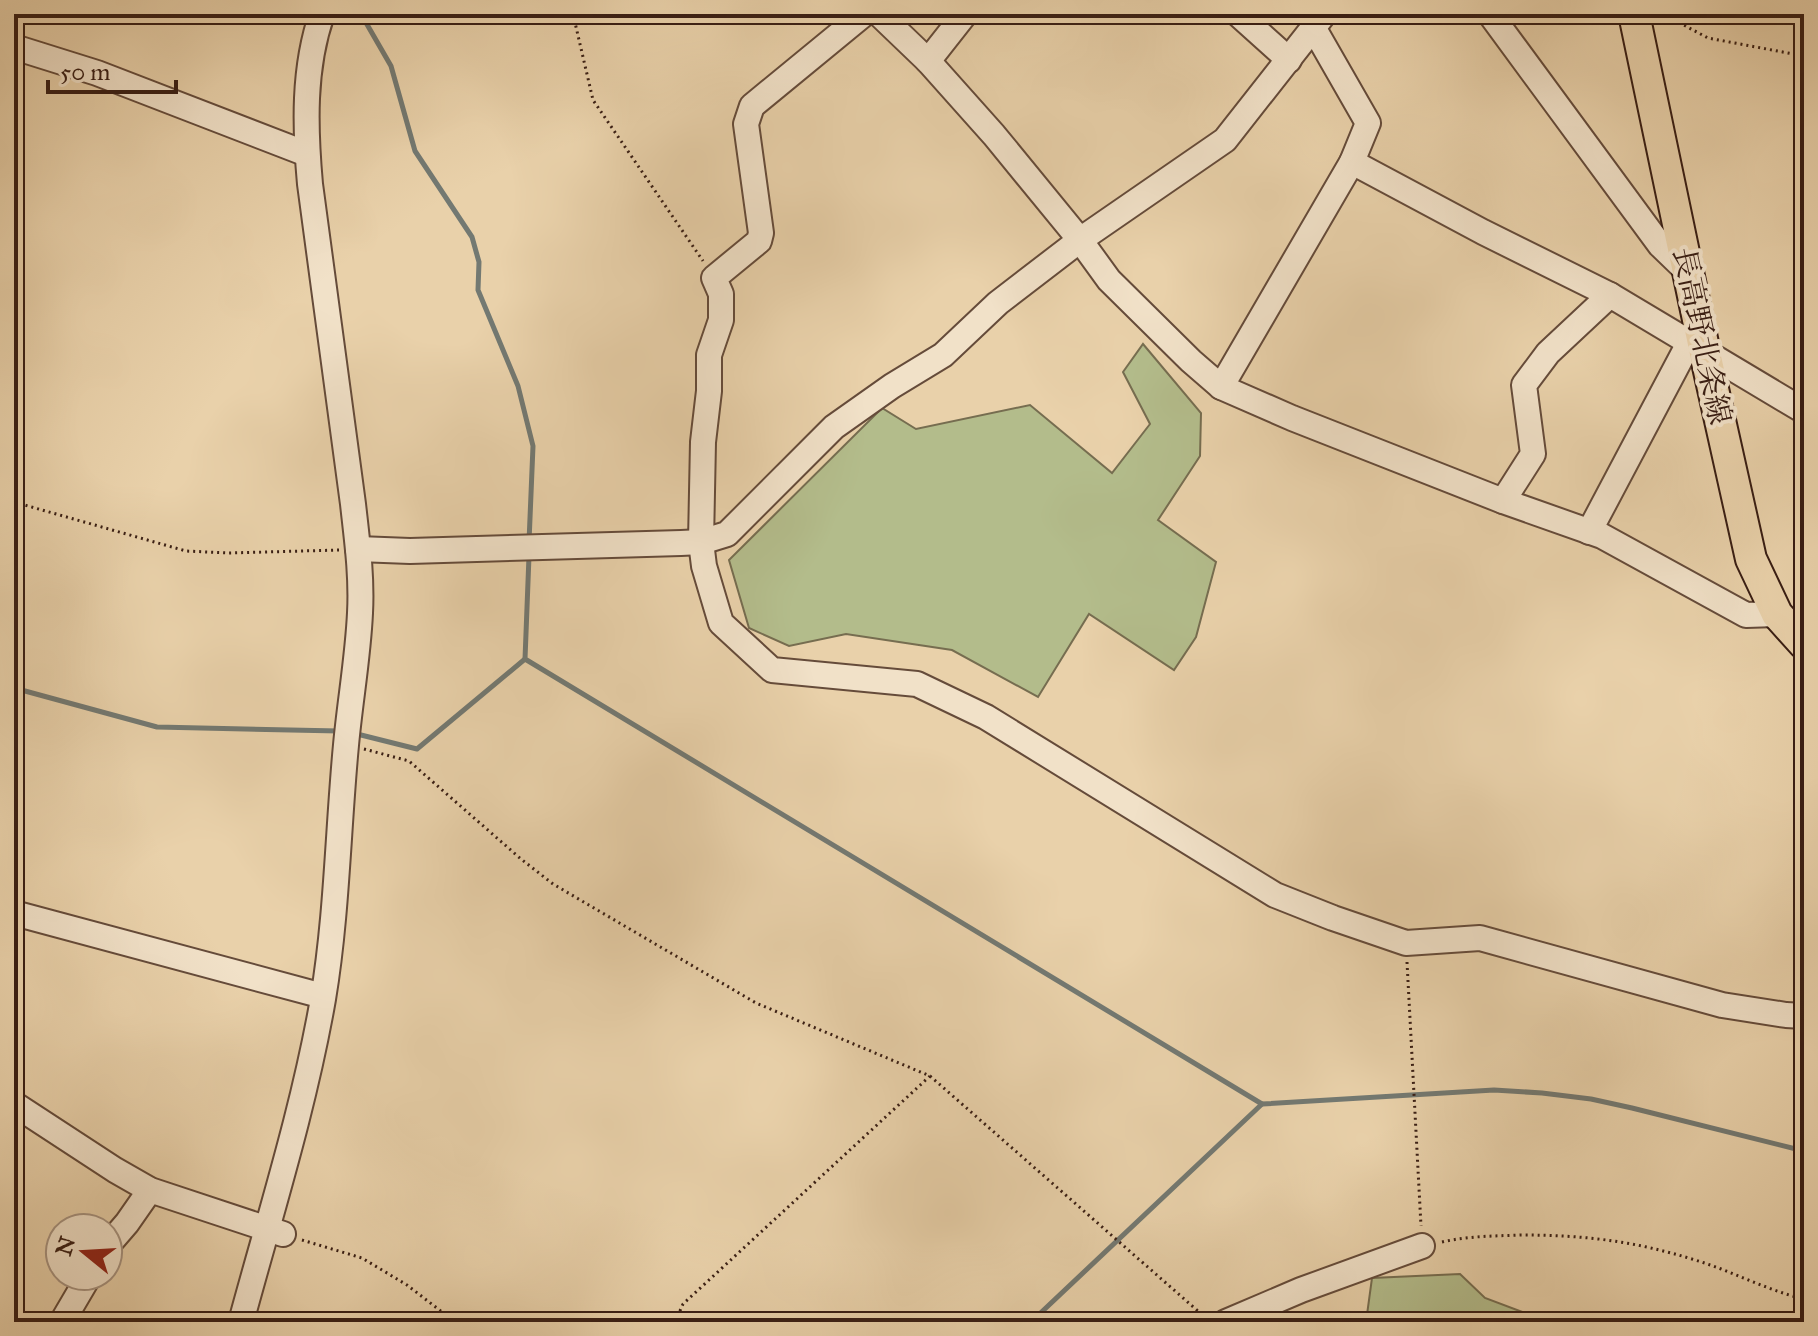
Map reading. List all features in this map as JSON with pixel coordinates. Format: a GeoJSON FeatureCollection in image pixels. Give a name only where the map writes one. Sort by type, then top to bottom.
{"type":"FeatureCollection","features":[{"type":"Feature","properties":{"kind":"main road","name":"長高野北条線"},"geometry":{"type":"LineString","coordinates":[[1634,14],[1687,271],[1697,348],[1751,559],[1777,614],[1804,644]]}},
{"type":"Feature","properties":{"kind":"street"},"geometry":{"type":"LineString","coordinates":[[241,1322],[274,1231],[323,996],[360,613],[358,549],[307,154],[309,80],[322,14]]}},
{"type":"Feature","properties":{"kind":"street"},"geometry":{"type":"LineString","coordinates":[[864,14],[752,106],[746,124],[761,233],[759,241],[714,278],[721,294],[721,320],[709,355],[709,391],[703,442],[701,542],[704,566],[721,623],[772,670],[917,684],[986,717],[1275,895],[1333,918],[1406,943],[1480,938],[1722,1005],[1804,1016]]}},
{"type":"Feature","properties":{"kind":"street"},"geometry":{"type":"LineString","coordinates":[[879,14],[928,61],[994,135],[1109,280],[1221,387],[1503,501],[1602,536],[1746,615],[1777,614]]}},
{"type":"Feature","properties":{"kind":"street"},"geometry":{"type":"LineString","coordinates":[[928,61],[965,14]]}},
{"type":"Feature","properties":{"kind":"street"},"geometry":{"type":"LineString","coordinates":[[1238,14],[1289,60]]}},
{"type":"Feature","properties":{"kind":"street"},"geometry":{"type":"LineString","coordinates":[[1490,14],[1660,245],[1687,271]]}},
{"type":"Feature","properties":{"kind":"street"},"geometry":{"type":"LineString","coordinates":[[358,549],[410,551],[701,542],[727,534],[834,427],[943,355],[998,303],[1080,240],[1225,140],[1318,21],[1368,123],[1352,162],[1221,387]]}},
{"type":"Feature","properties":{"kind":"street"},"geometry":{"type":"LineString","coordinates":[[14,47],[97,73],[307,154]]}},
{"type":"Feature","properties":{"kind":"street"},"geometry":{"type":"LineString","coordinates":[[1352,162],[1610,295],[1804,411]]}},
{"type":"Feature","properties":{"kind":"street"},"geometry":{"type":"LineString","coordinates":[[1503,501],[1533,454],[1524,385],[1548,353],[1610,295]]}},
{"type":"Feature","properties":{"kind":"street"},"geometry":{"type":"LineString","coordinates":[[1589,532],[1697,348]]}},
{"type":"Feature","properties":{"kind":"street"},"geometry":{"type":"LineString","coordinates":[[14,913],[323,996]]}},
{"type":"Feature","properties":{"kind":"street"},"geometry":{"type":"LineString","coordinates":[[14,1104],[150,1190],[274,1231]]}},
{"type":"Feature","properties":{"kind":"street"},"geometry":{"type":"LineString","coordinates":[[124,1226],[150,1190]]}},
{"type":"Feature","properties":{"kind":"street"},"geometry":{"type":"LineString","coordinates":[[1226,1322],[1301,1290],[1422,1246]]}},
{"type":"Feature","properties":{"kind":"street"},"geometry":{"type":"LineString","coordinates":[[62,1322],[80,1292]]}},
{"type":"Feature","properties":{"kind":"path"},"geometry":{"type":"LineString","coordinates":[[573,14],[593,100],[714,278]]}},
{"type":"Feature","properties":{"kind":"path"},"geometry":{"type":"LineString","coordinates":[[1663,14],[1708,38],[1804,56]]}},
{"type":"Feature","properties":{"kind":"path"},"geometry":{"type":"LineString","coordinates":[[14,502],[186,551],[229,553],[358,549]]}},
{"type":"Feature","properties":{"kind":"path"},"geometry":{"type":"LineString","coordinates":[[346,745],[409,761],[553,884],[756,1003],[930,1076],[1210,1322]]}},
{"type":"Feature","properties":{"kind":"path"},"geometry":{"type":"LineString","coordinates":[[1406,943],[1422,1246],[1489,1236],[1551,1235],[1608,1239],[1693,1259],[1804,1299]]}},
{"type":"Feature","properties":{"kind":"path"},"geometry":{"type":"LineString","coordinates":[[675,1322],[683,1304],[930,1076]]}},
{"type":"Feature","properties":{"kind":"path"},"geometry":{"type":"LineString","coordinates":[[274,1231],[362,1258],[407,1285],[455,1322]]}},
{"type":"Feature","properties":{"kind":"green space"},"geometry":{"type":"Polygon","coordinates":[[[1143,344],[1201,413],[1200,456],[1158,520],[1216,562],[1196,637],[1174,670],[1089,614],[1038,697],[952,650],[846,634],[789,646],[749,628],[729,560],[882,408],[916,429],[1030,405],[1112,473],[1150,424],[1123,372],[1143,344]]]}},
{"type":"Feature","properties":{"kind":"green space"},"geometry":{"type":"Polygon","coordinates":[[[1460,1274],[1485,1298],[1549,1322],[1366,1322],[1372,1278],[1460,1274]]]}},
{"type":"Feature","properties":{"kind":"waterway"},"geometry":{"type":"LineString","coordinates":[[361,14],[391,66],[415,151],[472,237],[479,262],[478,290],[518,386],[533,446],[529,542]]}},
{"type":"Feature","properties":{"kind":"waterway"},"geometry":{"type":"LineString","coordinates":[[529,556],[525,659],[1262,1104]]}},
{"type":"Feature","properties":{"kind":"waterway"},"geometry":{"type":"LineString","coordinates":[[353,733],[417,749],[525,659]]}},
{"type":"Feature","properties":{"kind":"waterway"},"geometry":{"type":"LineString","coordinates":[[14,688],[157,727],[339,731]]}},
{"type":"Feature","properties":{"kind":"waterway"},"geometry":{"type":"LineString","coordinates":[[1031,1322],[1262,1104],[1494,1090],[1542,1093],[1632,1108],[1804,1151]]}}]}
